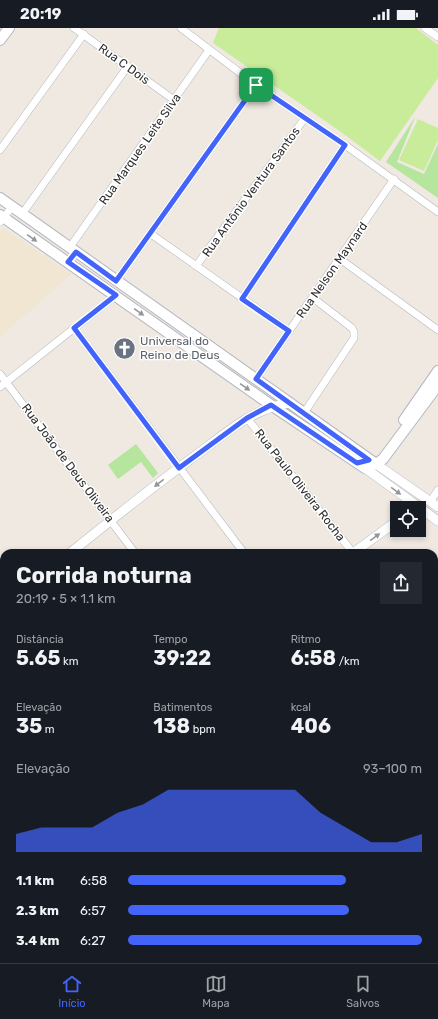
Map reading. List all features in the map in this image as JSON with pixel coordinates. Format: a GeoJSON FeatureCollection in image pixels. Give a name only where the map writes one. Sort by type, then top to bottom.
{"type":"FeatureCollection","features":[{"type":"Feature","properties":{"kind":"main road"},"geometry":{"type":"LineString","coordinates":[[1,38],[9,28]]}},
{"type":"Feature","properties":{"kind":"main road"},"geometry":{"type":"LineString","coordinates":[[0,198],[304,413],[367,464]]}},
{"type":"Feature","properties":{"kind":"main road"},"geometry":{"type":"LineString","coordinates":[[1,218],[116,295],[271,405],[367,464],[383,459],[438,386]]}},
{"type":"Feature","properties":{"kind":"main road"},"geometry":{"type":"LineString","coordinates":[[68,262],[73,250]]}},
{"type":"Feature","properties":{"kind":"main road"},"geometry":{"type":"LineString","coordinates":[[367,464],[388,442],[438,371]]}},
{"type":"Feature","properties":{"kind":"street","name":"Rua C Dois"},"geometry":{"type":"LineString","coordinates":[[74,28],[174,100]]}},
{"type":"Feature","properties":{"kind":"street"},"geometry":{"type":"LineString","coordinates":[[181,28],[256,85],[345,145],[438,212]]}},
{"type":"Feature","properties":{"kind":"street"},"geometry":{"type":"LineString","coordinates":[[425,28],[438,37]]}},
{"type":"Feature","properties":{"kind":"street"},"geometry":{"type":"LineString","coordinates":[[0,150],[84,34]]}},
{"type":"Feature","properties":{"kind":"street","name":"Rua Marques Leite Silva"},"geometry":{"type":"LineString","coordinates":[[73,250],[209,50]]}},
{"type":"Feature","properties":{"kind":"street"},"geometry":{"type":"LineString","coordinates":[[22,214],[128,66]]}},
{"type":"Feature","properties":{"kind":"street"},"geometry":{"type":"LineString","coordinates":[[116,281],[256,85]]}},
{"type":"Feature","properties":{"kind":"street","name":"Rua Antônio Ventura Santos"},"geometry":{"type":"LineString","coordinates":[[196,266],[305,118]]}},
{"type":"Feature","properties":{"kind":"street"},"geometry":{"type":"LineString","coordinates":[[242,299],[345,145]]}},
{"type":"Feature","properties":{"kind":"street","name":"Rua Nelson Maynard"},"geometry":{"type":"LineString","coordinates":[[256,379],[394,180]]}},
{"type":"Feature","properties":{"kind":"street"},"geometry":{"type":"LineString","coordinates":[[1,218],[12,207]]}},
{"type":"Feature","properties":{"kind":"street"},"geometry":{"type":"LineString","coordinates":[[151,234],[289,331]]}},
{"type":"Feature","properties":{"kind":"street"},"geometry":{"type":"LineString","coordinates":[[340,259],[438,330]]}},
{"type":"Feature","properties":{"kind":"street"},"geometry":{"type":"LineString","coordinates":[[0,387],[116,295]]}},
{"type":"Feature","properties":{"kind":"street"},"geometry":{"type":"LineString","coordinates":[[304,413],[354,338],[352,328],[313,298]]}},
{"type":"Feature","properties":{"kind":"street"},"geometry":{"type":"LineString","coordinates":[[74,328],[241,549]]}},
{"type":"Feature","properties":{"kind":"street","name":"Rua João de Deus Oliveira"},"geometry":{"type":"LineString","coordinates":[[0,374],[7,381],[132,549]]}},
{"type":"Feature","properties":{"kind":"street"},"geometry":{"type":"LineString","coordinates":[[75,549],[179,468],[247,418],[271,405],[289,403]]}},
{"type":"Feature","properties":{"kind":"street","name":"Rua Paulo Oliveira Rocha"},"geometry":{"type":"LineString","coordinates":[[247,418],[350,549]]}},
{"type":"Feature","properties":{"kind":"street"},"geometry":{"type":"LineString","coordinates":[[367,464],[438,508]]}},
{"type":"Feature","properties":{"kind":"street"},"geometry":{"type":"LineString","coordinates":[[367,464],[408,501]]}},
{"type":"Feature","properties":{"kind":"street"},"geometry":{"type":"LineString","coordinates":[[430,502],[438,490]]}},
{"type":"Feature","properties":{"kind":"street"},"geometry":{"type":"LineString","coordinates":[[426,514],[438,521]]}},
{"type":"Feature","properties":{"kind":"street"},"geometry":{"type":"LineString","coordinates":[[358,549],[390,526]]}},
{"type":"Feature","properties":{"kind":"shaded area"},"geometry":{"type":"Polygon","coordinates":[[[3,228],[71,274],[0,337],[0,232],[3,228]]]}},
{"type":"Feature","properties":{"kind":"green space"},"geometry":{"type":"Polygon","coordinates":[[[219,28],[416,28],[438,45],[438,78],[380,161],[213,43],[219,28]]]}},
{"type":"Feature","properties":{"kind":"green space"},"geometry":{"type":"Polygon","coordinates":[[[415,117],[397,162],[424,174],[438,144],[438,198],[386,162],[415,117]]]}},
{"type":"Feature","properties":{"kind":"green space"},"geometry":{"type":"Polygon","coordinates":[[[418,119],[438,128],[438,140],[424,171],[399,160],[418,119]]]}},
{"type":"Feature","properties":{"kind":"green space"},"geometry":{"type":"Polygon","coordinates":[[[136,444],[158,473],[153,478],[141,462],[118,479],[108,465],[136,444]]]}},
{"type":"Feature","properties":{"kind":"place","name":"Universal do Reino de Deus"},"geometry":{"type":"Point","coordinates":[125,348]}},
{"type":"Feature","properties":{"kind":"route"},"geometry":{"type":"LineString","coordinates":[[256,85],[345,145],[242,299],[289,331],[256,379],[369,460],[357,463],[271,405],[247,418],[179,468],[74,328],[116,295],[68,262],[76,252],[116,281],[256,85]]}}]}
